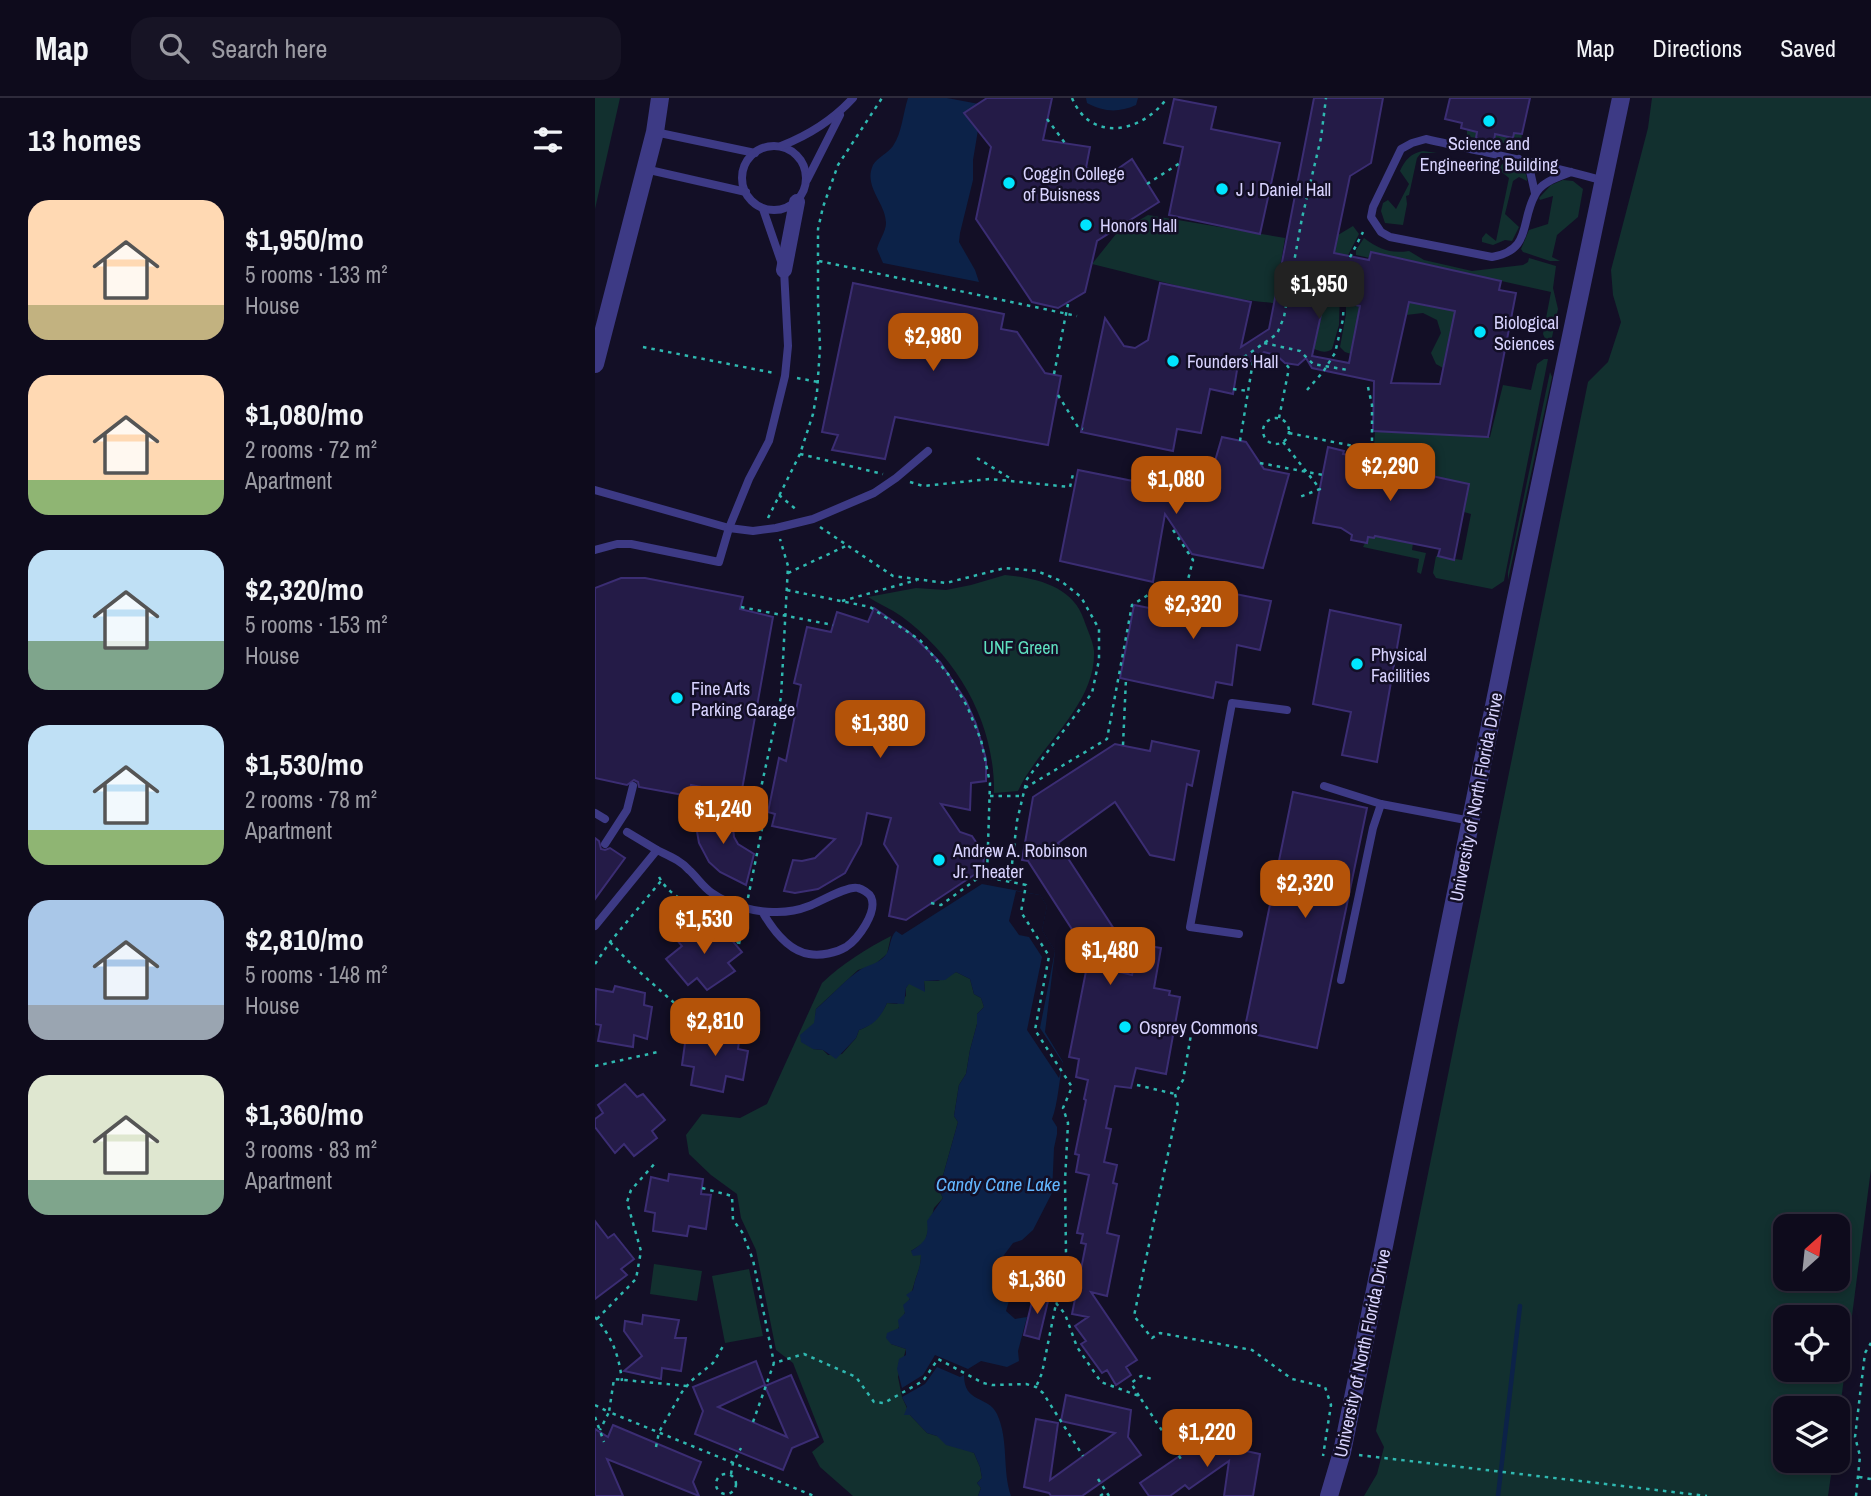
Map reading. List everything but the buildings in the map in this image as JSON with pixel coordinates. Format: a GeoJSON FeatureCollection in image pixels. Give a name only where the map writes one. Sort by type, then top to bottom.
{"type":"FeatureCollection","features":[{"type":"Feature","properties":{"kind":"street"},"geometry":{"type":"LineString","coordinates":[[595,364],[655,132],[660,98]]}},
{"type":"Feature","properties":{"kind":"street","name":"University of North Florida Drive"},"geometry":{"type":"LineString","coordinates":[[1329,1496],[1342,1452],[1621,98]]}},
{"type":"Feature","properties":{"kind":"street"},"geometry":{"type":"LineString","coordinates":[[784,270],[797,202]]}},
{"type":"Feature","properties":{"kind":"lane"},"geometry":{"type":"LineString","coordinates":[[595,550],[617,544],[631,544],[719,562],[729,528],[749,479],[769,441],[785,376],[788,346],[784,270],[763,209],[745,192],[742,172],[746,161],[762,148],[781,146],[812,132],[853,98]]}},
{"type":"Feature","properties":{"kind":"lane"},"geometry":{"type":"LineString","coordinates":[[763,209],[782,210],[797,202],[803,195],[807,180],[843,109]]}},
{"type":"Feature","properties":{"kind":"lane"},"geometry":{"type":"LineString","coordinates":[[655,132],[755,153]]}},
{"type":"Feature","properties":{"kind":"lane"},"geometry":{"type":"LineString","coordinates":[[1519,158],[1530,171],[1535,193],[1520,242],[1504,255],[1492,257],[1390,237],[1381,232],[1371,217],[1373,207],[1401,149],[1426,139],[1519,158],[1605,181]]}},
{"type":"Feature","properties":{"kind":"lane"},"geometry":{"type":"LineString","coordinates":[[781,146],[797,155],[804,164],[807,180]]}},
{"type":"Feature","properties":{"kind":"lane"},"geometry":{"type":"LineString","coordinates":[[645,169],[745,192]]}},
{"type":"Feature","properties":{"kind":"lane"},"geometry":{"type":"LineString","coordinates":[[1535,193],[1548,181],[1571,172]]}},
{"type":"Feature","properties":{"kind":"lane"},"geometry":{"type":"LineString","coordinates":[[595,491],[729,528],[753,531],[810,520],[874,492],[897,478],[928,451]]}},
{"type":"Feature","properties":{"kind":"lane"},"geometry":{"type":"LineString","coordinates":[[1238,934],[1190,927],[1232,703],[1287,710]]}},
{"type":"Feature","properties":{"kind":"lane"},"geometry":{"type":"LineString","coordinates":[[605,844],[627,810],[633,786]]}},
{"type":"Feature","properties":{"kind":"lane"},"geometry":{"type":"LineString","coordinates":[[1324,786],[1381,804],[1471,821]]}},
{"type":"Feature","properties":{"kind":"lane"},"geometry":{"type":"LineString","coordinates":[[1341,980],[1373,828],[1381,804]]}},
{"type":"Feature","properties":{"kind":"lane"},"geometry":{"type":"LineString","coordinates":[[595,813],[605,819]]}},
{"type":"Feature","properties":{"kind":"lane"},"geometry":{"type":"LineString","coordinates":[[627,832],[677,859],[710,892],[727,902],[763,913],[806,907],[846,889],[857,887],[869,894],[872,900],[870,917],[859,934],[847,946],[829,953],[808,954],[788,944],[773,929],[763,913]]}},
{"type":"Feature","properties":{"kind":"lane"},"geometry":{"type":"LineString","coordinates":[[595,926],[657,850]]}},
{"type":"Feature","properties":{"kind":"path"},"geometry":{"type":"LineString","coordinates":[[595,964],[660,879],[673,896],[712,916],[726,927],[739,944],[762,829],[744,826],[745,816],[759,797],[781,697],[788,566],[776,528],[767,517],[800,454],[813,414],[820,348],[818,229],[823,207],[838,165],[882,98]]}},
{"type":"Feature","properties":{"kind":"path"},"geometry":{"type":"LineString","coordinates":[[1072,98],[1087,121],[1117,129],[1145,121],[1167,98]]}},
{"type":"Feature","properties":{"kind":"path"},"geometry":{"type":"LineString","coordinates":[[1237,362],[1277,334],[1284,317],[1307,195],[1321,138],[1326,98]]}},
{"type":"Feature","properties":{"kind":"path"},"geometry":{"type":"LineString","coordinates":[[1048,119],[1065,144]]}},
{"type":"Feature","properties":{"kind":"path"},"geometry":{"type":"LineString","coordinates":[[1147,184],[1180,163]]}},
{"type":"Feature","properties":{"kind":"path"},"geometry":{"type":"LineString","coordinates":[[1307,390],[1335,353],[1343,319],[1345,267],[1363,232]]}},
{"type":"Feature","properties":{"kind":"path"},"geometry":{"type":"LineString","coordinates":[[819,261],[1077,316]]}},
{"type":"Feature","properties":{"kind":"path"},"geometry":{"type":"LineString","coordinates":[[1055,374],[1067,304]]}},
{"type":"Feature","properties":{"kind":"path"},"geometry":{"type":"LineString","coordinates":[[1264,343],[1300,351],[1313,364],[1348,370]]}},
{"type":"Feature","properties":{"kind":"path"},"geometry":{"type":"LineString","coordinates":[[643,347],[818,382]]}},
{"type":"Feature","properties":{"kind":"path"},"geometry":{"type":"LineString","coordinates":[[1240,441],[1255,349]]}},
{"type":"Feature","properties":{"kind":"path"},"geometry":{"type":"LineString","coordinates":[[1279,418],[1289,368],[1285,363]]}},
{"type":"Feature","properties":{"kind":"path"},"geometry":{"type":"LineString","coordinates":[[1368,387],[1372,405],[1372,449]]}},
{"type":"Feature","properties":{"kind":"path"},"geometry":{"type":"LineString","coordinates":[[1233,389],[1248,391]]}},
{"type":"Feature","properties":{"kind":"path"},"geometry":{"type":"LineString","coordinates":[[1058,395],[1078,427],[1083,429]]}},
{"type":"Feature","properties":{"kind":"path"},"geometry":{"type":"LineString","coordinates":[[1279,418],[1286,422],[1289,433],[1283,442],[1271,443],[1263,433],[1267,422],[1279,418]]}},
{"type":"Feature","properties":{"kind":"path"},"geometry":{"type":"LineString","coordinates":[[1289,433],[1372,449],[1378,451],[1377,455]]}},
{"type":"Feature","properties":{"kind":"path"},"geometry":{"type":"LineString","coordinates":[[1283,442],[1320,489],[1297,498]]}},
{"type":"Feature","properties":{"kind":"path"},"geometry":{"type":"LineString","coordinates":[[800,454],[923,486],[977,479],[1070,487],[1073,474]]}},
{"type":"Feature","properties":{"kind":"path"},"geometry":{"type":"LineString","coordinates":[[977,458],[1015,481]]}},
{"type":"Feature","properties":{"kind":"path"},"geometry":{"type":"LineString","coordinates":[[1259,463],[1322,475]]}},
{"type":"Feature","properties":{"kind":"path"},"geometry":{"type":"LineString","coordinates":[[779,495],[810,520],[893,576],[946,583],[1005,568],[1037,570],[1061,581],[1081,597],[1099,629],[1099,660],[1092,693],[1027,779],[1017,821],[1010,881]]}},
{"type":"Feature","properties":{"kind":"path"},"geometry":{"type":"LineString","coordinates":[[1173,530],[1193,559],[1182,603]]}},
{"type":"Feature","properties":{"kind":"path"},"geometry":{"type":"LineString","coordinates":[[788,573],[848,545]]}},
{"type":"Feature","properties":{"kind":"path"},"geometry":{"type":"LineString","coordinates":[[842,601],[918,580]]}},
{"type":"Feature","properties":{"kind":"path"},"geometry":{"type":"LineString","coordinates":[[787,590],[870,607],[920,640],[949,674],[967,706],[981,740],[990,783],[987,877]]}},
{"type":"Feature","properties":{"kind":"path"},"geometry":{"type":"LineString","coordinates":[[1025,788],[1107,739],[1132,606],[1156,590]]}},
{"type":"Feature","properties":{"kind":"path"},"geometry":{"type":"LineString","coordinates":[[741,607],[833,625]]}},
{"type":"Feature","properties":{"kind":"path"},"geometry":{"type":"LineString","coordinates":[[1123,746],[1126,679]]}},
{"type":"Feature","properties":{"kind":"path"},"geometry":{"type":"LineString","coordinates":[[990,796],[1023,796]]}},
{"type":"Feature","properties":{"kind":"path"},"geometry":{"type":"LineString","coordinates":[[931,903],[941,905],[981,876],[1026,885],[1021,912],[1049,956],[1035,1030],[1072,1087],[1063,1108],[1068,1124],[1065,1181],[1066,1254],[1042,1373],[1036,1387]]}},
{"type":"Feature","properties":{"kind":"path"},"geometry":{"type":"LineString","coordinates":[[610,942],[689,1017]]}},
{"type":"Feature","properties":{"kind":"path"},"geometry":{"type":"LineString","coordinates":[[1192,1029],[1183,1080],[1175,1094],[1178,1106],[1135,1316],[1152,1338],[1160,1333],[1252,1350],[1292,1379],[1325,1387],[1331,1405],[1322,1466]]}},
{"type":"Feature","properties":{"kind":"path"},"geometry":{"type":"LineString","coordinates":[[595,1066],[658,1052]]}},
{"type":"Feature","properties":{"kind":"path"},"geometry":{"type":"LineString","coordinates":[[1137,1085],[1175,1094]]}},
{"type":"Feature","properties":{"kind":"path"},"geometry":{"type":"LineString","coordinates":[[622,1381],[615,1347],[596,1318],[636,1279],[641,1251],[627,1202],[631,1190],[657,1161]]}},
{"type":"Feature","properties":{"kind":"path"},"geometry":{"type":"LineString","coordinates":[[702,1188],[732,1196],[733,1220],[742,1232],[753,1260],[773,1363],[753,1422]]}},
{"type":"Feature","properties":{"kind":"path"},"geometry":{"type":"LineString","coordinates":[[1056,1303],[1065,1314],[1077,1347],[1101,1382],[1119,1391],[1139,1396]]}},
{"type":"Feature","properties":{"kind":"path"},"geometry":{"type":"LineString","coordinates":[[656,1447],[659,1433],[687,1386],[713,1363],[725,1343]]}},
{"type":"Feature","properties":{"kind":"path"},"geometry":{"type":"LineString","coordinates":[[1856,1496],[1860,1456],[1855,1437],[1865,1353],[1871,1343]]}},
{"type":"Feature","properties":{"kind":"path"},"geometry":{"type":"LineString","coordinates":[[773,1363],[804,1354],[856,1377],[874,1402],[884,1403],[923,1381],[938,1359],[981,1382],[1036,1387],[1043,1393],[1083,1456]]}},
{"type":"Feature","properties":{"kind":"path"},"geometry":{"type":"LineString","coordinates":[[1152,1379],[1141,1376],[1131,1383],[1181,1459]]}},
{"type":"Feature","properties":{"kind":"path"},"geometry":{"type":"LineString","coordinates":[[598,1427],[610,1412],[614,1380],[687,1386]]}},
{"type":"Feature","properties":{"kind":"path"},"geometry":{"type":"LineString","coordinates":[[595,1405],[814,1496]]}},
{"type":"Feature","properties":{"kind":"path"},"geometry":{"type":"LineString","coordinates":[[595,1417],[604,1442]]}},
{"type":"Feature","properties":{"kind":"path"},"geometry":{"type":"LineString","coordinates":[[731,1474],[741,1448]]}},
{"type":"Feature","properties":{"kind":"path"},"geometry":{"type":"LineString","coordinates":[[1354,1454],[1707,1496]]}},
{"type":"Feature","properties":{"kind":"path"},"geometry":{"type":"LineString","coordinates":[[724,1473],[731,1474],[736,1480],[736,1487],[729,1494],[722,1495],[716,1487],[716,1480],[724,1473]]}},
{"type":"Feature","properties":{"kind":"path"},"geometry":{"type":"LineString","coordinates":[[1859,1477],[1871,1479]]}},
{"type":"Feature","properties":{"kind":"path"},"geometry":{"type":"LineString","coordinates":[[1098,1479],[1109,1496]]}},
{"type":"Feature","properties":{"kind":"path"},"geometry":{"type":"LineString","coordinates":[[1100,1496],[1106,1492]]}},
{"type":"Feature","properties":{"kind":"green space"},"geometry":{"type":"Polygon","coordinates":[[[595,98],[620,98],[595,209],[595,98]]]}},
{"type":"Feature","properties":{"kind":"green space"},"geometry":{"type":"Polygon","coordinates":[[[1652,98],[1871,98],[1871,1169],[1850,1331],[1850,1305],[1773,1305],[1773,1382],[1843,1382],[1842,1396],[1773,1396],[1773,1473],[1831,1473],[1828,1496],[1364,1496],[1377,1474],[1384,1447],[1376,1431],[1588,382],[1608,362],[1621,322],[1613,295],[1611,270],[1648,128],[1652,98]]]}},
{"type":"Feature","properties":{"kind":"green space"},"geometry":{"type":"Polygon","coordinates":[[[1467,130],[1477,132],[1476,138],[1493,142],[1495,134],[1512,138],[1514,133],[1522,134],[1520,146],[1498,142],[1495,148],[1476,143],[1474,138],[1467,136],[1467,130]]]}},
{"type":"Feature","properties":{"kind":"green space"},"geometry":{"type":"Polygon","coordinates":[[[1423,151],[1437,153],[1421,153],[1417,158],[1409,195],[1406,196],[1403,225],[1385,223],[1381,211],[1383,203],[1388,200],[1396,209],[1409,184],[1400,171],[1402,167],[1412,155],[1423,151]]]}},
{"type":"Feature","properties":{"kind":"green space"},"geometry":{"type":"Polygon","coordinates":[[[1504,162],[1520,167],[1527,181],[1519,177],[1513,181],[1505,214],[1519,227],[1512,241],[1505,240],[1493,245],[1482,242],[1482,238],[1486,233],[1496,241],[1509,178],[1498,169],[1504,162]]]}},
{"type":"Feature","properties":{"kind":"green space"},"geometry":{"type":"Polygon","coordinates":[[[1563,180],[1573,181],[1583,189],[1578,217],[1557,235],[1552,257],[1560,261],[1550,261],[1523,252],[1521,249],[1529,230],[1548,224],[1553,196],[1540,200],[1539,198],[1551,185],[1563,180]]]}},
{"type":"Feature","properties":{"kind":"green space"},"geometry":{"type":"Polygon","coordinates":[[[1148,215],[1285,238],[1274,303],[1205,292],[1092,264],[1116,234],[1148,215]]]}},
{"type":"Feature","properties":{"kind":"green space"},"geometry":{"type":"Polygon","coordinates":[[[1353,226],[1359,234],[1345,261],[1340,288],[1339,325],[1332,349],[1320,351],[1308,344],[1316,340],[1338,235],[1353,226]]]}},
{"type":"Feature","properties":{"kind":"green space"},"geometry":{"type":"Polygon","coordinates":[[[1364,238],[1385,250],[1409,251],[1424,260],[1472,271],[1523,265],[1529,258],[1556,266],[1553,288],[1558,309],[1551,342],[1546,341],[1543,334],[1551,292],[1372,252],[1370,258],[1356,255],[1356,250],[1364,238]]]}},
{"type":"Feature","properties":{"kind":"green space"},"geometry":{"type":"Polygon","coordinates":[[[1348,287],[1347,292],[1353,294],[1351,304],[1360,306],[1351,354],[1340,347],[1346,314],[1346,290],[1348,287]]]}},
{"type":"Feature","properties":{"kind":"green space"},"geometry":{"type":"Polygon","coordinates":[[[1409,302],[1455,311],[1443,368],[1436,364],[1431,353],[1441,333],[1437,320],[1423,313],[1406,315],[1409,302]]]}},
{"type":"Feature","properties":{"kind":"green space"},"geometry":{"type":"Polygon","coordinates":[[[1548,359],[1504,581],[1492,589],[1436,578],[1433,573],[1436,556],[1462,560],[1471,514],[1464,512],[1469,484],[1390,467],[1390,464],[1384,463],[1383,448],[1374,447],[1375,431],[1490,437],[1503,385],[1531,390],[1537,364],[1548,359]]]}},
{"type":"Feature","properties":{"kind":"green space"},"geometry":{"type":"Polygon","coordinates":[[[1550,372],[1552,377],[1508,580],[1508,572],[1550,372]]]}},
{"type":"Feature","properties":{"kind":"green space"},"geometry":{"type":"Polygon","coordinates":[[[1368,537],[1413,543],[1412,550],[1426,553],[1421,574],[1417,572],[1419,559],[1363,547],[1368,537]]]}},
{"type":"Feature","properties":{"kind":"green space","name":"UNF Green"},"geometry":{"type":"Polygon","coordinates":[[[1005,575],[1052,586],[1071,599],[1079,608],[1094,651],[1086,690],[1018,791],[994,793],[988,741],[969,693],[955,671],[921,632],[901,616],[868,597],[916,588],[946,590],[1005,575]]]}},
{"type":"Feature","properties":{"kind":"green space"},"geometry":{"type":"Polygon","coordinates":[[[891,936],[887,954],[874,965],[858,970],[816,1009],[813,1049],[823,1050],[828,1055],[842,1054],[856,1038],[859,1030],[876,1020],[887,1003],[897,1004],[906,996],[909,983],[925,991],[924,981],[938,981],[956,972],[970,979],[974,994],[981,998],[984,1007],[977,1014],[966,1074],[959,1085],[954,1116],[958,1122],[939,1190],[943,1198],[934,1208],[925,1242],[911,1251],[921,1254],[920,1266],[905,1313],[891,1344],[906,1349],[898,1377],[902,1397],[910,1415],[927,1433],[974,1453],[982,1478],[977,1483],[981,1488],[978,1496],[853,1496],[820,1467],[812,1452],[824,1442],[793,1363],[776,1350],[756,1250],[741,1218],[737,1194],[689,1154],[686,1135],[702,1114],[740,1118],[767,1104],[822,983],[855,957],[891,936]]]}},
{"type":"Feature","properties":{"kind":"green space"},"geometry":{"type":"Polygon","coordinates":[[[654,1264],[702,1271],[697,1301],[650,1294],[654,1264]]]}},
{"type":"Feature","properties":{"kind":"green space"},"geometry":{"type":"Polygon","coordinates":[[[749,1269],[763,1336],[725,1343],[712,1276],[749,1269]]]}},
{"type":"Feature","properties":{"kind":"water"},"geometry":{"type":"Polygon","coordinates":[[[908,98],[947,98],[979,104],[973,180],[959,242],[979,282],[883,263],[877,249],[886,223],[873,188],[871,173],[875,162],[891,149],[896,141],[908,98]]]}},
{"type":"Feature","properties":{"kind":"water"},"geometry":{"type":"Polygon","coordinates":[[[1086,98],[1138,98],[1136,105],[1111,110],[1087,103],[1086,98]]]}},
{"type":"Feature","properties":{"kind":"water","name":"Candy Cane Lake"},"geometry":{"type":"Polygon","coordinates":[[[982,884],[1040,895],[1047,906],[1042,930],[1055,951],[1045,1032],[1063,1062],[1052,1119],[1057,1127],[1057,1134],[1052,1193],[1033,1230],[1022,1240],[1013,1243],[1001,1259],[1002,1271],[1012,1279],[1013,1287],[1006,1311],[1015,1319],[1027,1317],[1018,1351],[1019,1361],[1007,1367],[981,1361],[968,1369],[935,1355],[923,1375],[902,1388],[897,1369],[899,1359],[906,1355],[906,1349],[891,1344],[886,1338],[887,1333],[899,1328],[898,1320],[905,1313],[903,1305],[910,1299],[906,1295],[913,1290],[921,1255],[913,1256],[911,1251],[925,1239],[927,1221],[943,1198],[939,1190],[958,1122],[954,1116],[959,1085],[966,1074],[977,1014],[984,1007],[981,998],[974,994],[970,979],[956,972],[945,980],[924,981],[925,992],[909,984],[904,1004],[887,1003],[876,1020],[859,1030],[856,1038],[836,1059],[823,1050],[813,1049],[801,1042],[800,1035],[814,1023],[816,1009],[841,985],[885,956],[896,931],[902,935],[982,884]]]}},
{"type":"Feature","properties":{"kind":"water"},"geometry":{"type":"Polygon","coordinates":[[[937,1367],[960,1377],[964,1375],[968,1391],[988,1404],[997,1414],[1003,1434],[1011,1496],[978,1496],[981,1488],[977,1483],[982,1478],[974,1453],[946,1445],[937,1436],[927,1433],[910,1415],[904,1415],[907,1407],[902,1397],[925,1384],[937,1367]]]}},
{"type":"Feature","properties":{"kind":"pier"},"geometry":{"type":"Polygon","coordinates":[[[1016,891],[1040,895],[1047,906],[1042,930],[1055,951],[1040,1028],[1063,1063],[1059,1078],[1027,1030],[1042,957],[1029,937],[1019,935],[1009,921],[1016,891]]]}},
{"type":"Feature","properties":{"kind":"waterway"},"geometry":{"type":"LineString","coordinates":[[1498,1496],[1520,1306]]}},
{"type":"Feature","properties":{"kind":"place","name":"Science and Engineering Building"},"geometry":{"type":"Point","coordinates":[1489,121]}},
{"type":"Feature","properties":{"kind":"place","name":"Coggin College of Buisness"},"geometry":{"type":"Point","coordinates":[1009,183]}},
{"type":"Feature","properties":{"kind":"place","name":"J J Daniel Hall"},"geometry":{"type":"Point","coordinates":[1222,189]}},
{"type":"Feature","properties":{"kind":"place","name":"Honors Hall"},"geometry":{"type":"Point","coordinates":[1086,225]}},
{"type":"Feature","properties":{"kind":"place","name":"Biological Sciences"},"geometry":{"type":"Point","coordinates":[1480,332]}},
{"type":"Feature","properties":{"kind":"place","name":"Founders Hall"},"geometry":{"type":"Point","coordinates":[1173,361]}},
{"type":"Feature","properties":{"kind":"place","name":"Physical Facilities"},"geometry":{"type":"Point","coordinates":[1357,664]}},
{"type":"Feature","properties":{"kind":"place","name":"Fine Arts Parking Garage"},"geometry":{"type":"Point","coordinates":[677,698]}},
{"type":"Feature","properties":{"kind":"place","name":"Andrew A. Robinson Jr. Theater"},"geometry":{"type":"Point","coordinates":[939,860]}},
{"type":"Feature","properties":{"kind":"place","name":"Osprey Commons"},"geometry":{"type":"Point","coordinates":[1125,1027]}}]}
